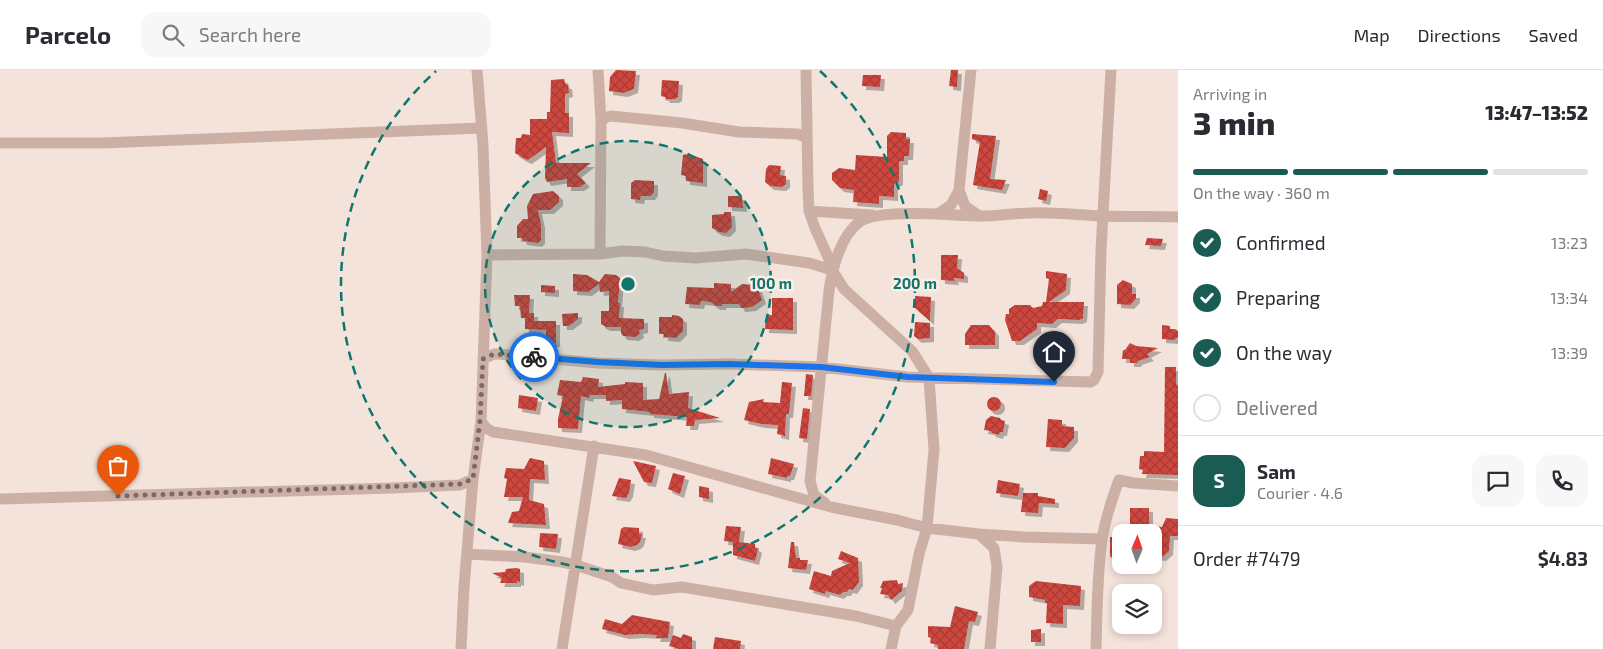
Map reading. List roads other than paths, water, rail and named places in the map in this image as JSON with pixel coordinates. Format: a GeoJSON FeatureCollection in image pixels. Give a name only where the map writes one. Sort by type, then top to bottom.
{"type":"FeatureCollection","features":[{"type":"Feature","properties":{"kind":"street"},"geometry":{"type":"LineString","coordinates":[[461,649],[473,479],[480,420],[487,255],[482,128],[477,70]]}},
{"type":"Feature","properties":{"kind":"street"},"geometry":{"type":"LineString","coordinates":[[598,70],[601,121],[600,254]]}},
{"type":"Feature","properties":{"kind":"street"},"geometry":{"type":"LineString","coordinates":[[806,70],[809,211],[832,270],[844,289],[912,351],[929,378],[934,450],[927,528],[919,554],[908,610],[896,626],[891,649]]}},
{"type":"Feature","properties":{"kind":"street"},"geometry":{"type":"LineString","coordinates":[[938,214],[950,205],[959,190],[971,70]]}},
{"type":"Feature","properties":{"kind":"street"},"geometry":{"type":"LineString","coordinates":[[483,359],[498,354],[662,365],[729,364],[821,367],[929,378],[1086,383],[1094,380],[1098,372],[1099,299],[1111,70]]}},
{"type":"Feature","properties":{"kind":"street"},"geometry":{"type":"LineString","coordinates":[[601,121],[611,116],[682,123],[739,132],[798,134],[808,138]]}},
{"type":"Feature","properties":{"kind":"street"},"geometry":{"type":"LineString","coordinates":[[0,143],[102,143],[482,128]]}},
{"type":"Feature","properties":{"kind":"street"},"geometry":{"type":"LineString","coordinates":[[959,190],[965,206],[981,216]]}},
{"type":"Feature","properties":{"kind":"street"},"geometry":{"type":"LineString","coordinates":[[809,211],[875,215],[938,214],[981,216],[1031,212],[1104,216],[1178,217]]}},
{"type":"Feature","properties":{"kind":"street"},"geometry":{"type":"LineString","coordinates":[[831,507],[814,494],[810,481],[832,270],[844,241],[855,226],[875,215]]}},
{"type":"Feature","properties":{"kind":"street"},"geometry":{"type":"LineString","coordinates":[[487,255],[600,254],[622,251],[696,258],[746,254],[808,262],[832,270]]}},
{"type":"Feature","properties":{"kind":"street"},"geometry":{"type":"LineString","coordinates":[[480,420],[486,428],[493,432],[594,446],[665,459],[831,507],[927,528],[1024,537],[1102,538]]}},
{"type":"Feature","properties":{"kind":"street"},"geometry":{"type":"LineString","coordinates":[[562,649],[594,446]]}},
{"type":"Feature","properties":{"kind":"street"},"geometry":{"type":"LineString","coordinates":[[0,499],[393,488],[460,484],[473,479]]}},
{"type":"Feature","properties":{"kind":"street"},"geometry":{"type":"LineString","coordinates":[[1096,649],[1097,596],[1102,538],[1118,480],[1178,486]]}},
{"type":"Feature","properties":{"kind":"street"},"geometry":{"type":"LineString","coordinates":[[979,534],[994,548],[997,566],[990,649]]}},
{"type":"Feature","properties":{"kind":"street"},"geometry":{"type":"LineString","coordinates":[[467,554],[525,557],[576,565],[612,577],[621,583],[654,590],[691,588],[856,616],[896,626]]}}]}
